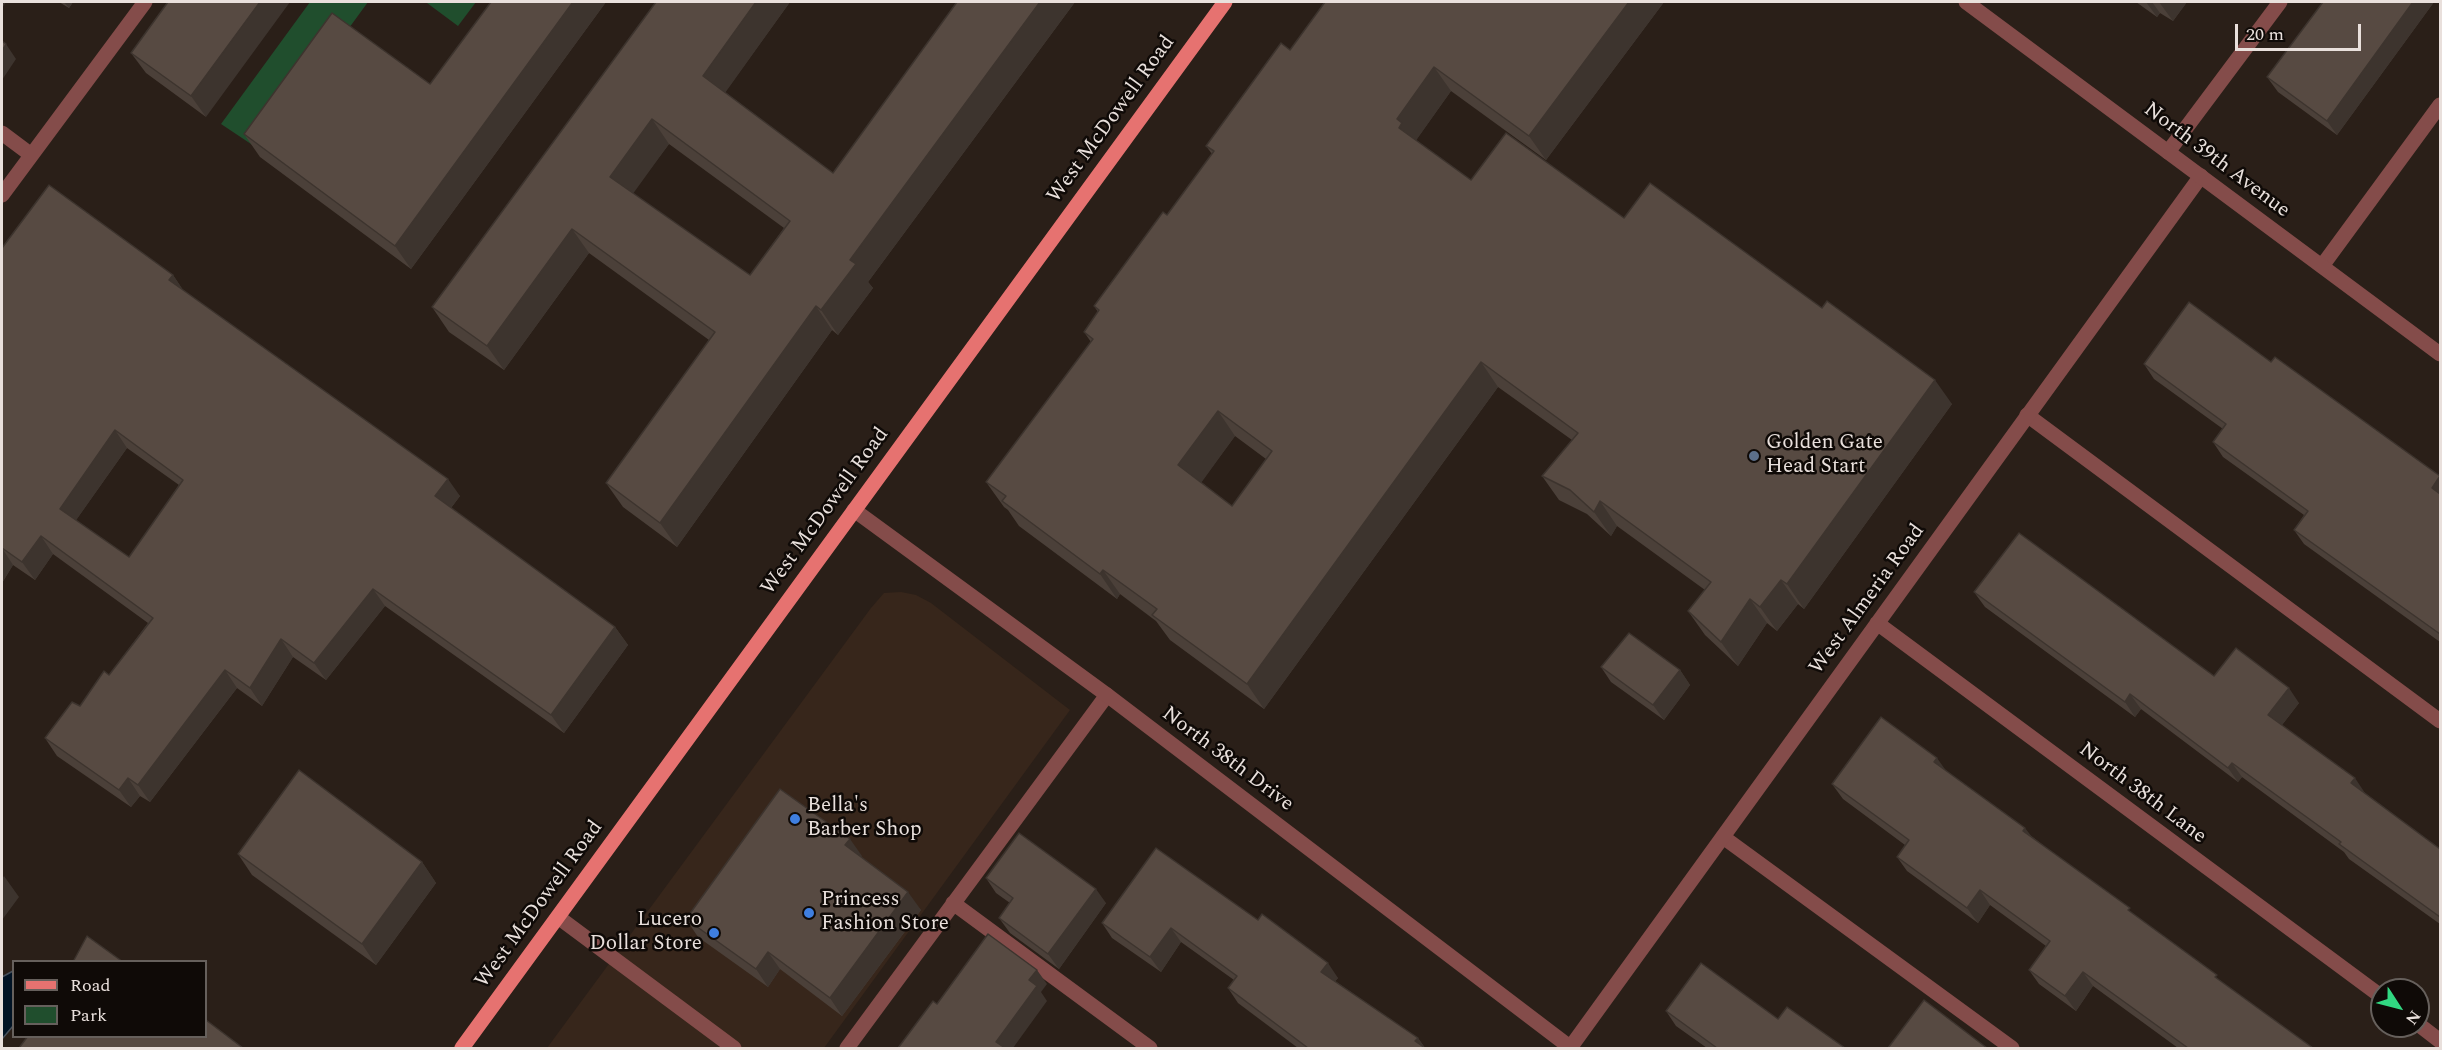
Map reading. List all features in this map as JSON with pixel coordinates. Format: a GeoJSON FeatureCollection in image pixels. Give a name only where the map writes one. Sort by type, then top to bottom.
{"type":"FeatureCollection","features":[{"type":"Feature","properties":{"kind":"main road","name":"West McDowell Road"},"geometry":{"type":"LineString","coordinates":[[462,1048],[1225,2]]}},
{"type":"Feature","properties":{"kind":"street"},"geometry":{"type":"LineString","coordinates":[[2,195],[30,154],[145,2]]}},
{"type":"Feature","properties":{"kind":"street","name":"North 39th Avenue"},"geometry":{"type":"LineString","coordinates":[[1966,2],[2440,354]]}},
{"type":"Feature","properties":{"kind":"street"},"geometry":{"type":"LineString","coordinates":[[2168,152],[2280,2]]}},
{"type":"Feature","properties":{"kind":"street"},"geometry":{"type":"LineString","coordinates":[[2322,266],[2440,105]]}},
{"type":"Feature","properties":{"kind":"street"},"geometry":{"type":"LineString","coordinates":[[2,134],[30,154]]}},
{"type":"Feature","properties":{"kind":"street","name":"West Almeria Road"},"geometry":{"type":"LineString","coordinates":[[1570,1048],[2201,176]]}},
{"type":"Feature","properties":{"kind":"street"},"geometry":{"type":"LineString","coordinates":[[2027,416],[2440,721]]}},
{"type":"Feature","properties":{"kind":"street","name":"North 38th Drive"},"geometry":{"type":"LineString","coordinates":[[854,510],[1107,695],[1570,1048]]}},
{"type":"Feature","properties":{"kind":"street","name":"North 38th Lane"},"geometry":{"type":"LineString","coordinates":[[1877,623],[2370,988]]}},
{"type":"Feature","properties":{"kind":"street"},"geometry":{"type":"LineString","coordinates":[[847,1048],[1107,695]]}},
{"type":"Feature","properties":{"kind":"street"},"geometry":{"type":"LineString","coordinates":[[1723,837],[2012,1048]]}},
{"type":"Feature","properties":{"kind":"street"},"geometry":{"type":"LineString","coordinates":[[953,903],[1150,1048]]}},
{"type":"Feature","properties":{"kind":"street"},"geometry":{"type":"LineString","coordinates":[[558,917],[734,1048]]}},
{"type":"Feature","properties":{"kind":"shaded area"},"geometry":{"type":"Polygon","coordinates":[[[901,592],[916,595],[931,603],[1070,710],[824,1048],[547,1048],[871,608],[884,593],[901,592]]]}},
{"type":"Feature","properties":{"kind":"green space"},"geometry":{"type":"Polygon","coordinates":[[[310,2],[368,2],[260,150],[221,124],[310,2]]]}},
{"type":"Feature","properties":{"kind":"green space"},"geometry":{"type":"Polygon","coordinates":[[[428,2],[476,2],[458,26],[428,2]]]}},
{"type":"Feature","properties":{"kind":"water"},"geometry":{"type":"Polygon","coordinates":[[[12,972],[12,1027],[2,1039],[2,977],[12,972]]]}},
{"type":"Feature","properties":{"kind":"building"},"geometry":{"type":"Polygon","coordinates":[[[168,2],[260,2],[191,96],[131,53],[168,2]]]}},
{"type":"Feature","properties":{"kind":"building"},"geometry":{"type":"Polygon","coordinates":[[[491,2],[573,2],[395,246],[244,134],[332,13],[430,84],[491,2]]]}},
{"type":"Feature","properties":{"kind":"building"},"geometry":{"type":"Polygon","coordinates":[[[656,2],[756,2],[703,76],[833,173],[957,2],[1040,2],[850,260],[856,264],[821,310],[816,306],[660,523],[606,483],[715,332],[572,229],[487,346],[432,307],[656,2]],[[652,119],[610,177],[750,275],[790,221],[652,119]]]}},
{"type":"Feature","properties":{"kind":"building"},"geometry":{"type":"Polygon","coordinates":[[[1325,2],[1629,2],[1529,136],[1434,67],[1397,119],[1402,123],[1399,128],[1471,180],[1506,133],[1624,218],[1650,183],[1822,308],[1827,301],[1935,380],[1787,584],[1781,580],[1760,607],[1750,599],[1721,642],[1688,611],[1711,582],[1600,501],[1594,512],[1570,490],[1542,476],[1578,433],[1481,362],[1247,684],[1152,615],[1157,609],[1103,570],[1100,574],[1002,501],[1006,496],[986,482],[1093,339],[1084,332],[1099,310],[1094,306],[1163,212],[1167,215],[1214,151],[1206,146],[1281,43],[1290,50],[1325,2]],[[1218,411],[1178,465],[1232,506],[1272,451],[1218,411]]]}},
{"type":"Feature","properties":{"kind":"building"},"geometry":{"type":"Polygon","coordinates":[[[2323,2],[2413,2],[2327,121],[2267,77],[2323,2]]]}},
{"type":"Feature","properties":{"kind":"building"},"geometry":{"type":"Polygon","coordinates":[[[49,185],[173,275],[169,280],[448,479],[435,496],[615,627],[551,715],[373,589],[314,663],[281,639],[250,688],[225,670],[138,785],[128,778],[119,790],[45,738],[72,702],[80,706],[104,671],[109,675],[153,618],[41,536],[22,562],[2,548],[2,248],[49,185]],[[115,430],[60,509],[129,557],[183,480],[115,430]]]}},
{"type":"Feature","properties":{"kind":"building"},"geometry":{"type":"Polygon","coordinates":[[[2189,302],[2271,362],[2275,357],[2440,476],[2432,488],[2440,494],[2440,634],[2294,530],[2308,511],[2213,442],[2226,424],[2144,364],[2189,302]]]}},
{"type":"Feature","properties":{"kind":"building"},"geometry":{"type":"Polygon","coordinates":[[[2019,533],[2214,676],[2236,648],[2289,688],[2268,715],[2355,778],[2351,783],[2440,849],[2440,917],[2232,763],[2228,768],[2130,694],[2125,702],[1974,592],[2019,533]]]}},
{"type":"Feature","properties":{"kind":"building"},"geometry":{"type":"Polygon","coordinates":[[[1629,633],[1680,670],[1653,705],[1601,667],[1629,633]]]}},
{"type":"Feature","properties":{"kind":"building"},"geometry":{"type":"Polygon","coordinates":[[[1881,717],[1937,758],[1934,762],[2025,828],[2023,831],[2130,908],[2128,910],[2217,975],[2215,977],[2313,1048],[2188,1048],[2083,972],[2065,996],[2029,970],[2050,941],[1980,890],[1967,908],[1897,857],[1909,840],[1832,784],[1881,717]]]}},
{"type":"Feature","properties":{"kind":"building"},"geometry":{"type":"Polygon","coordinates":[[[299,770],[422,862],[362,944],[238,854],[299,770]]]}},
{"type":"Feature","properties":{"kind":"building"},"geometry":{"type":"Polygon","coordinates":[[[780,789],[850,839],[845,845],[908,892],[830,998],[768,952],[756,969],[686,919],[780,789]]]}},
{"type":"Feature","properties":{"kind":"building"},"geometry":{"type":"Polygon","coordinates":[[[1019,833],[1096,889],[1048,954],[999,918],[1013,898],[986,878],[1019,833]]]}},
{"type":"Feature","properties":{"kind":"building"},"geometry":{"type":"Polygon","coordinates":[[[1156,848],[1258,920],[1262,914],[1328,963],[1321,972],[1418,1038],[1415,1041],[1425,1048],[1308,1048],[1228,988],[1237,976],[1171,928],[1150,957],[1102,923],[1156,848]]]}},
{"type":"Feature","properties":{"kind":"building"},"geometry":{"type":"Polygon","coordinates":[[[988,934],[1037,970],[1029,980],[1037,986],[996,1042],[1005,1048],[898,1048],[933,1001],[937,1004],[988,934]]]}},
{"type":"Feature","properties":{"kind":"building"},"geometry":{"type":"Polygon","coordinates":[[[87,936],[120,960],[74,960],[87,936]]]}},
{"type":"Feature","properties":{"kind":"building"},"geometry":{"type":"Polygon","coordinates":[[[1701,963],[1778,1019],[1787,1007],[1845,1048],[1717,1048],[1666,1011],[1701,963]]]}},
{"type":"Feature","properties":{"kind":"building"},"geometry":{"type":"Polygon","coordinates":[[[1924,1000],[1987,1048],[1888,1048],[1924,1000]]]}},
{"type":"Feature","properties":{"kind":"building"},"geometry":{"type":"Polygon","coordinates":[[[207,1021],[243,1048],[19,1048],[26,1038],[207,1038],[207,1021]]]}},
{"type":"Feature","properties":{"kind":"place","name":"Golden Gate Head Start"},"geometry":{"type":"Point","coordinates":[1754,456]}},
{"type":"Feature","properties":{"kind":"place","name":"Bella's Barber Shop"},"geometry":{"type":"Point","coordinates":[795,819]}},
{"type":"Feature","properties":{"kind":"place","name":"Princess Fashion Store"},"geometry":{"type":"Point","coordinates":[809,913]}},
{"type":"Feature","properties":{"kind":"place","name":"Lucero Dollar Store"},"geometry":{"type":"Point","coordinates":[714,933]}}]}
